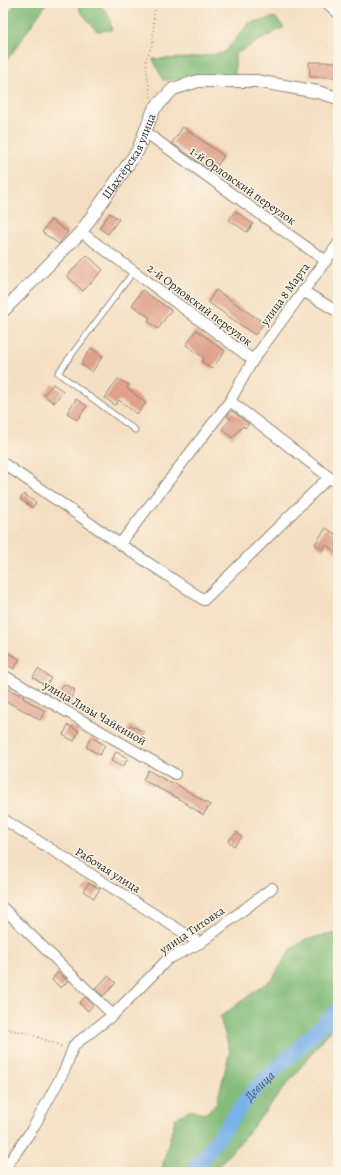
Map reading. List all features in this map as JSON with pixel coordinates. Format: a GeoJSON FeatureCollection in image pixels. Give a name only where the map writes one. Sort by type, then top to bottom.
{"type":"FeatureCollection","features":[{"type":"Feature","properties":{"kind":"street"},"geometry":{"type":"LineString","coordinates":[[326,3],[338,13]]}},
{"type":"Feature","properties":{"kind":"street","name":"Шахтёрская улица"},"geometry":{"type":"LineString","coordinates":[[3,311],[81,232],[138,150],[154,109],[173,89],[198,81],[256,81],[318,92],[338,98]]}},
{"type":"Feature","properties":{"kind":"street","name":"1-й Орловский переулок"},"geometry":{"type":"LineString","coordinates":[[145,132],[326,260]]}},
{"type":"Feature","properties":{"kind":"street","name":"2-й Орловский переулок"},"geometry":{"type":"LineString","coordinates":[[81,232],[253,360],[230,401],[120,544]]}},
{"type":"Feature","properties":{"kind":"street","name":"улица 8 Марта"},"geometry":{"type":"LineString","coordinates":[[253,360],[338,244]]}},
{"type":"Feature","properties":{"kind":"street"},"geometry":{"type":"LineString","coordinates":[[303,291],[338,312]]}},
{"type":"Feature","properties":{"kind":"street"},"geometry":{"type":"LineString","coordinates":[[230,401],[338,484]]}},
{"type":"Feature","properties":{"kind":"street"},"geometry":{"type":"LineString","coordinates":[[3,463],[204,600],[329,477]]}},
{"type":"Feature","properties":{"kind":"street","name":"улица Лизы Чайкиной"},"geometry":{"type":"LineString","coordinates":[[3,675],[175,774]]}},
{"type":"Feature","properties":{"kind":"street","name":"Рабочая улица"},"geometry":{"type":"LineString","coordinates":[[3,818],[200,943]]}},
{"type":"Feature","properties":{"kind":"street","name":"улица Титовка"},"geometry":{"type":"LineString","coordinates":[[74,1046],[113,1015],[168,959],[200,943],[272,888]]}},
{"type":"Feature","properties":{"kind":"street"},"geometry":{"type":"LineString","coordinates":[[3,908],[113,1015]]}},
{"type":"Feature","properties":{"kind":"street"},"geometry":{"type":"LineString","coordinates":[[3,1170],[33,1128],[65,1069],[74,1046]]}},
{"type":"Feature","properties":{"kind":"lane"},"geometry":{"type":"LineString","coordinates":[[134,272],[58,373],[135,430]]}},
{"type":"Feature","properties":{"kind":"path"},"geometry":{"type":"LineString","coordinates":[[154,109],[147,74],[146,59],[153,43],[154,14],[157,3]]}},
{"type":"Feature","properties":{"kind":"path"},"geometry":{"type":"LineString","coordinates":[[3,1028],[30,1034],[61,1046],[74,1046]]}},
{"type":"Feature","properties":{"kind":"green space"},"geometry":{"type":"Polygon","coordinates":[[[16,3],[46,4],[3,66],[3,20],[16,3]]]}},
{"type":"Feature","properties":{"kind":"green space"},"geometry":{"type":"Polygon","coordinates":[[[77,3],[99,3],[109,16],[112,30],[97,31],[81,12],[77,3]]]}},
{"type":"Feature","properties":{"kind":"green space"},"geometry":{"type":"Polygon","coordinates":[[[275,17],[284,27],[235,54],[235,76],[163,80],[153,59],[188,58],[224,53],[249,23],[275,17]]]}},
{"type":"Feature","properties":{"kind":"green space"},"geometry":{"type":"Polygon","coordinates":[[[338,933],[338,1025],[333,1027],[243,1139],[213,1172],[161,1172],[175,1119],[189,1110],[205,1114],[217,1102],[230,1051],[220,1017],[273,978],[291,949],[306,939],[338,933]]]}},
{"type":"Feature","properties":{"kind":"building"},"geometry":{"type":"Polygon","coordinates":[[[309,62],[338,62],[338,77],[310,77],[309,62]]]}},
{"type":"Feature","properties":{"kind":"building"},"geometry":{"type":"Polygon","coordinates":[[[183,127],[224,156],[213,172],[172,143],[183,127]]]}},
{"type":"Feature","properties":{"kind":"building"},"geometry":{"type":"Polygon","coordinates":[[[235,211],[253,224],[247,232],[229,220],[235,211]]]}},
{"type":"Feature","properties":{"kind":"building"},"geometry":{"type":"Polygon","coordinates":[[[110,213],[119,219],[108,234],[99,228],[110,213]]]}},
{"type":"Feature","properties":{"kind":"building"},"geometry":{"type":"Polygon","coordinates":[[[51,220],[68,232],[59,244],[42,232],[51,220]]]}},
{"type":"Feature","properties":{"kind":"building"},"geometry":{"type":"Polygon","coordinates":[[[87,255],[103,270],[83,291],[67,276],[87,255]]]}},
{"type":"Feature","properties":{"kind":"building"},"geometry":{"type":"Polygon","coordinates":[[[142,290],[171,310],[158,329],[148,321],[150,318],[132,305],[142,290]]]}},
{"type":"Feature","properties":{"kind":"building"},"geometry":{"type":"Polygon","coordinates":[[[216,290],[264,323],[255,335],[208,302],[216,290]]]}},
{"type":"Feature","properties":{"kind":"building"},"geometry":{"type":"Polygon","coordinates":[[[196,330],[225,351],[212,369],[202,362],[204,358],[186,345],[196,330]]]}},
{"type":"Feature","properties":{"kind":"building"},"geometry":{"type":"Polygon","coordinates":[[[91,348],[103,356],[92,372],[81,364],[91,348]]]}},
{"type":"Feature","properties":{"kind":"building"},"geometry":{"type":"Polygon","coordinates":[[[118,379],[129,385],[127,388],[146,403],[137,414],[119,400],[115,405],[105,398],[118,379]]]}},
{"type":"Feature","properties":{"kind":"building"},"geometry":{"type":"Polygon","coordinates":[[[53,384],[63,391],[54,403],[44,395],[53,384]]]}},
{"type":"Feature","properties":{"kind":"building"},"geometry":{"type":"Polygon","coordinates":[[[76,399],[87,406],[77,420],[67,413],[76,399]]]}},
{"type":"Feature","properties":{"kind":"building"},"geometry":{"type":"Polygon","coordinates":[[[232,411],[249,424],[245,428],[243,426],[232,438],[222,429],[231,419],[227,416],[232,411]]]}},
{"type":"Feature","properties":{"kind":"building"},"geometry":{"type":"Polygon","coordinates":[[[24,494],[36,503],[32,508],[20,499],[24,494]]]}},
{"type":"Feature","properties":{"kind":"building"},"geometry":{"type":"Polygon","coordinates":[[[326,528],[338,536],[338,554],[326,545],[323,550],[315,544],[326,528]]]}},
{"type":"Feature","properties":{"kind":"building"},"geometry":{"type":"Polygon","coordinates":[[[7,652],[20,659],[14,669],[3,662],[3,658],[7,652]]]}},
{"type":"Feature","properties":{"kind":"building"},"geometry":{"type":"Polygon","coordinates":[[[38,669],[51,678],[46,686],[33,677],[38,669]]]}},
{"type":"Feature","properties":{"kind":"building"},"geometry":{"type":"Polygon","coordinates":[[[64,684],[75,690],[70,700],[58,693],[64,684]]]}},
{"type":"Feature","properties":{"kind":"building"},"geometry":{"type":"Polygon","coordinates":[[[3,686],[24,697],[23,698],[45,711],[40,720],[3,700],[3,686]]]}},
{"type":"Feature","properties":{"kind":"building"},"geometry":{"type":"Polygon","coordinates":[[[68,725],[79,731],[74,741],[63,735],[68,725]]]}},
{"type":"Feature","properties":{"kind":"building"},"geometry":{"type":"Polygon","coordinates":[[[130,725],[144,732],[140,739],[126,732],[130,725]]]}},
{"type":"Feature","properties":{"kind":"building"},"geometry":{"type":"Polygon","coordinates":[[[91,737],[105,745],[100,755],[86,747],[91,737]]]}},
{"type":"Feature","properties":{"kind":"building"},"geometry":{"type":"Polygon","coordinates":[[[116,752],[128,758],[123,767],[111,761],[116,752]]]}},
{"type":"Feature","properties":{"kind":"building"},"geometry":{"type":"Polygon","coordinates":[[[148,770],[172,784],[173,782],[210,805],[203,815],[181,800],[143,780],[148,770]]]}},
{"type":"Feature","properties":{"kind":"building"},"geometry":{"type":"Polygon","coordinates":[[[237,832],[242,837],[234,846],[228,841],[237,832]]]}},
{"type":"Feature","properties":{"kind":"building"},"geometry":{"type":"Polygon","coordinates":[[[89,883],[100,889],[94,898],[83,891],[89,883]]]}},
{"type":"Feature","properties":{"kind":"building"},"geometry":{"type":"Polygon","coordinates":[[[58,972],[68,981],[61,988],[52,980],[58,972]]]}},
{"type":"Feature","properties":{"kind":"building"},"geometry":{"type":"Polygon","coordinates":[[[108,976],[116,983],[103,996],[95,989],[108,976]]]}},
{"type":"Feature","properties":{"kind":"building"},"geometry":{"type":"Polygon","coordinates":[[[85,997],[93,1005],[88,1011],[79,1003],[85,997]]]}},
{"type":"Feature","properties":{"kind":"waterway","name":"Девица"},"geometry":{"type":"LineString","coordinates":[[193,1172],[252,1092],[338,1010]]}}]}
